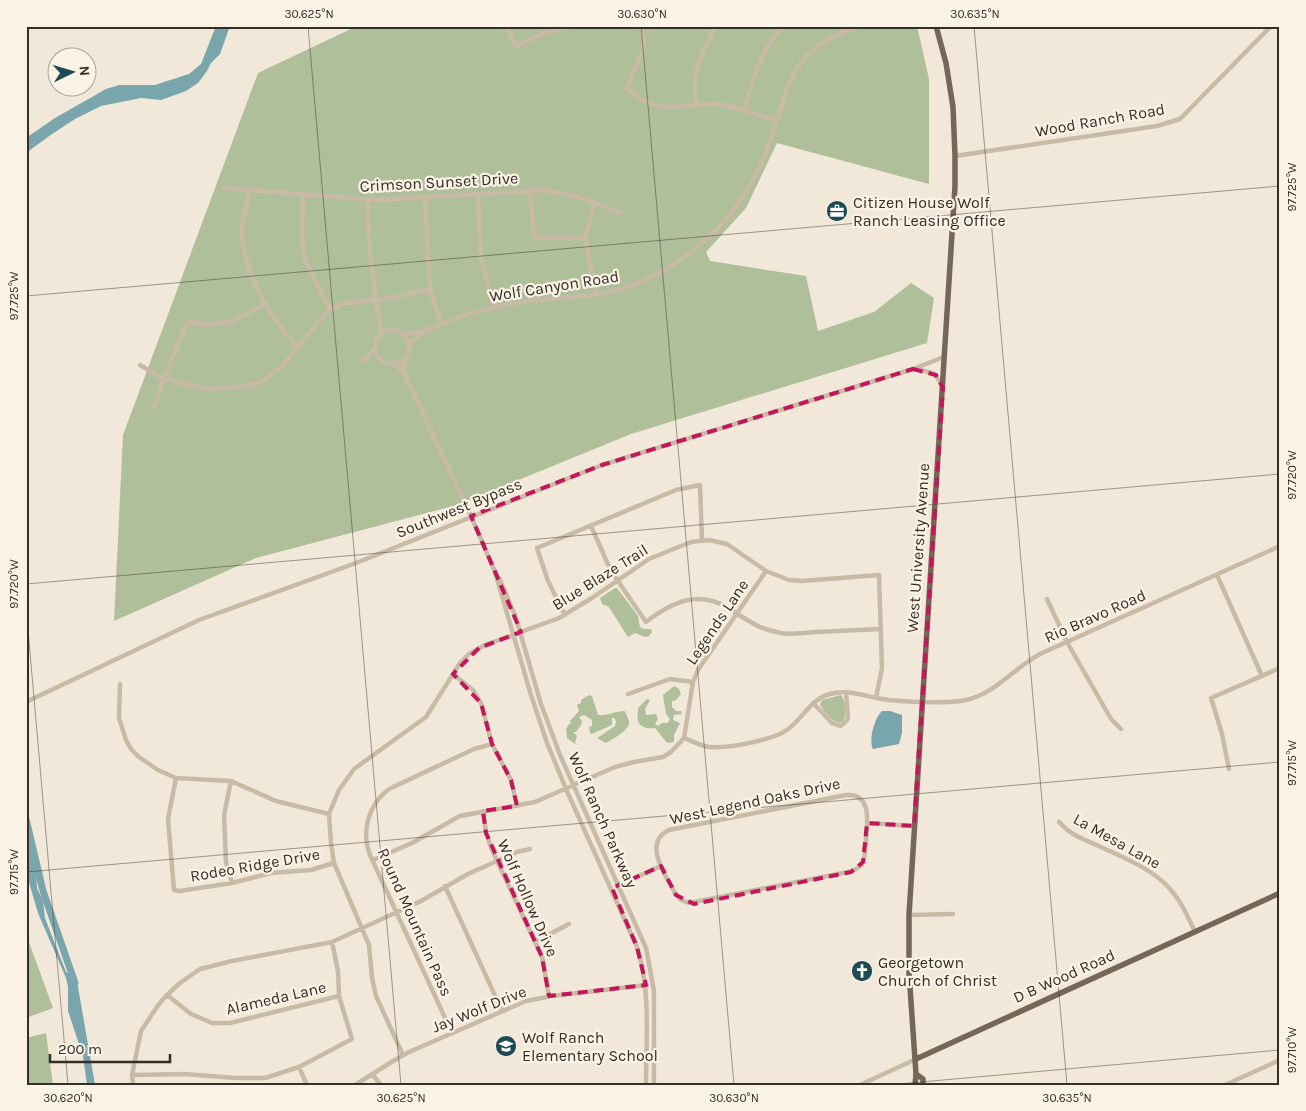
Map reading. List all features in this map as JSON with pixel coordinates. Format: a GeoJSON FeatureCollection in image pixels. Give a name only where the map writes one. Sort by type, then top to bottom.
{"type":"FeatureCollection","features":[{"type":"Feature","properties":{"kind":"main road","name":"West University Avenue"},"geometry":{"type":"LineString","coordinates":[[914,1085],[916,1059],[910,973],[909,915],[956,156],[953,107],[946,63],[936,26]]}},
{"type":"Feature","properties":{"kind":"main road","name":"D B Wood Road"},"geometry":{"type":"LineString","coordinates":[[916,1059],[1280,892]]}},
{"type":"Feature","properties":{"kind":"main road"},"geometry":{"type":"LineString","coordinates":[[916,1074],[923,1078],[923,1085]]}},
{"type":"Feature","properties":{"kind":"street"},"geometry":{"type":"LineString","coordinates":[[506,26],[516,46],[544,33],[572,26]]}},
{"type":"Feature","properties":{"kind":"street"},"geometry":{"type":"LineString","coordinates":[[641,26],[644,44],[642,57],[628,83],[627,89],[641,101],[660,108],[716,104],[777,120]]}},
{"type":"Feature","properties":{"kind":"street"},"geometry":{"type":"LineString","coordinates":[[696,106],[695,79],[699,61],[716,26]]}},
{"type":"Feature","properties":{"kind":"street"},"geometry":{"type":"LineString","coordinates":[[744,110],[759,59],[784,26]]}},
{"type":"Feature","properties":{"kind":"street","name":"Wolf Canyon Road"},"geometry":{"type":"LineString","coordinates":[[403,334],[423,332],[466,315],[523,302],[596,295],[627,287],[673,265],[699,246],[720,227],[755,178],[768,148],[790,80],[806,56],[830,38],[859,26]]}},
{"type":"Feature","properties":{"kind":"street","name":"Wood Ranch Road"},"geometry":{"type":"LineString","coordinates":[[956,156],[1157,126],[1180,118],[1271,26]]}},
{"type":"Feature","properties":{"kind":"street","name":"Crimson Sunset Drive"},"geometry":{"type":"LineString","coordinates":[[224,188],[368,200],[544,190],[595,201],[622,212]]}},
{"type":"Feature","properties":{"kind":"street"},"geometry":{"type":"LineString","coordinates":[[250,190],[242,231],[250,272],[274,318],[298,347]]}},
{"type":"Feature","properties":{"kind":"street"},"geometry":{"type":"LineString","coordinates":[[530,190],[534,236],[538,238],[585,238]]}},
{"type":"Feature","properties":{"kind":"street"},"geometry":{"type":"LineString","coordinates":[[304,194],[302,239],[305,260],[327,304],[332,310]]}},
{"type":"Feature","properties":{"kind":"street"},"geometry":{"type":"LineString","coordinates":[[478,194],[481,258],[494,308]]}},
{"type":"Feature","properties":{"kind":"street"},"geometry":{"type":"LineString","coordinates":[[425,197],[430,290],[442,324]]}},
{"type":"Feature","properties":{"kind":"street"},"geometry":{"type":"LineString","coordinates":[[368,200],[368,226],[376,299],[381,321],[381,335]]}},
{"type":"Feature","properties":{"kind":"street"},"geometry":{"type":"LineString","coordinates":[[595,201],[585,238],[596,295]]}},
{"type":"Feature","properties":{"kind":"street"},"geometry":{"type":"LineString","coordinates":[[140,365],[164,378],[184,384],[212,388],[247,386],[261,382],[282,366],[325,314],[341,304],[392,298],[430,290]]}},
{"type":"Feature","properties":{"kind":"street"},"geometry":{"type":"LineString","coordinates":[[154,407],[188,321],[207,325],[230,322],[266,304]]}},
{"type":"Feature","properties":{"kind":"street"},"geometry":{"type":"LineString","coordinates":[[381,321],[393,330],[403,334],[409,345],[405,357],[399,362],[394,363],[386,362],[380,358],[376,347],[381,335],[386,331],[393,330]]}},
{"type":"Feature","properties":{"kind":"street","name":"Wolf Canyon Road"},"geometry":{"type":"LineString","coordinates":[[409,345],[423,332]]}},
{"type":"Feature","properties":{"kind":"street"},"geometry":{"type":"LineString","coordinates":[[368,358],[376,347]]}},
{"type":"Feature","properties":{"kind":"street","name":"Wolf Ranch Parkway"},"geometry":{"type":"LineString","coordinates":[[404,373],[405,357]]}},
{"type":"Feature","properties":{"kind":"street","name":"Southwest Bypass"},"geometry":{"type":"LineString","coordinates":[[26,702],[199,620],[340,569],[602,465],[914,369],[944,357]]}},
{"type":"Feature","properties":{"kind":"street"},"geometry":{"type":"LineString","coordinates":[[362,360],[380,358]]}},
{"type":"Feature","properties":{"kind":"street","name":"Wolf Ranch Parkway"},"geometry":{"type":"LineString","coordinates":[[394,363],[404,373],[472,516],[495,572],[540,722],[566,789],[637,947],[646,985],[646,1085]]}},
{"type":"Feature","properties":{"kind":"street"},"geometry":{"type":"LineString","coordinates":[[914,369],[936,375],[943,388]]}},
{"type":"Feature","properties":{"kind":"street"},"geometry":{"type":"LineString","coordinates":[[566,615],[548,581],[537,548],[676,490],[700,485],[702,540]]}},
{"type":"Feature","properties":{"kind":"street"},"geometry":{"type":"LineString","coordinates":[[591,526],[607,563],[646,622],[670,606],[685,600],[694,599],[718,603],[755,626],[784,634],[881,628],[882,668],[876,698]]}},
{"type":"Feature","properties":{"kind":"street","name":"Blue Blaze Trail"},"geometry":{"type":"LineString","coordinates":[[404,1055],[376,996],[372,978],[369,945],[334,862],[330,843],[329,814],[339,790],[354,769],[426,717],[460,663],[474,650],[566,615],[650,559],[691,542],[702,540],[727,544],[766,571],[784,579],[795,581],[879,575],[881,628]]}},
{"type":"Feature","properties":{"kind":"street","name":"Rio Bravo Road"},"geometry":{"type":"LineString","coordinates":[[846,692],[876,698],[966,701],[998,684],[1031,659],[1280,546]]}},
{"type":"Feature","properties":{"kind":"street","name":"Legends Lane"},"geometry":{"type":"LineString","coordinates":[[684,738],[693,682],[703,661],[766,571]]}},
{"type":"Feature","properties":{"kind":"street","name":"Wolf Ranch Parkway"},"geometry":{"type":"LineString","coordinates":[[495,572],[521,633],[545,715],[573,786],[643,940],[653,984],[654,1085]]}},
{"type":"Feature","properties":{"kind":"street"},"geometry":{"type":"LineString","coordinates":[[1217,575],[1262,676]]}},
{"type":"Feature","properties":{"kind":"street"},"geometry":{"type":"LineString","coordinates":[[1047,599],[1067,642],[1111,719],[1121,729]]}},
{"type":"Feature","properties":{"kind":"street"},"geometry":{"type":"LineString","coordinates":[[1230,769],[1211,698],[1280,668]]}},
{"type":"Feature","properties":{"kind":"street"},"geometry":{"type":"LineString","coordinates":[[454,674],[465,682],[478,696],[484,710],[492,744],[511,780],[517,806]]}},
{"type":"Feature","properties":{"kind":"street"},"geometry":{"type":"LineString","coordinates":[[628,694],[670,678],[693,682]]}},
{"type":"Feature","properties":{"kind":"street"},"geometry":{"type":"LineString","coordinates":[[120,684],[119,718],[126,740],[139,757],[158,770],[176,778],[231,781],[276,801],[329,814]]}},
{"type":"Feature","properties":{"kind":"street"},"geometry":{"type":"LineString","coordinates":[[373,860],[417,840],[455,818],[466,814],[535,802],[622,765],[663,757],[676,749],[684,738],[703,746],[712,747],[770,738],[787,730],[813,703],[830,694],[846,692],[848,720],[841,726],[832,723],[813,703]]}},
{"type":"Feature","properties":{"kind":"street","name":"Round Mountain Pass"},"geometry":{"type":"LineString","coordinates":[[452,1033],[373,860],[367,842],[367,825],[372,808],[385,792],[474,749],[492,744]]}},
{"type":"Feature","properties":{"kind":"street","name":"Rodeo Ridge Drive"},"geometry":{"type":"LineString","coordinates":[[176,778],[168,819],[174,890],[180,891],[232,883],[271,873],[311,870],[334,862]]}},
{"type":"Feature","properties":{"kind":"street"},"geometry":{"type":"LineString","coordinates":[[231,781],[224,815],[226,862],[232,883]]}},
{"type":"Feature","properties":{"kind":"street","name":"West Legend Oaks Drive"},"geometry":{"type":"LineString","coordinates":[[661,866],[655,852],[656,842],[661,835],[670,830],[850,794],[858,796],[864,802],[867,823]]}},
{"type":"Feature","properties":{"kind":"street","name":"Wolf Hollow Drive"},"geometry":{"type":"LineString","coordinates":[[483,811],[488,841],[536,941],[544,964],[549,996]]}},
{"type":"Feature","properties":{"kind":"street","name":"La Mesa Lane"},"geometry":{"type":"LineString","coordinates":[[1059,822],[1068,832],[1158,877],[1178,900],[1194,932]]}},
{"type":"Feature","properties":{"kind":"street"},"geometry":{"type":"LineString","coordinates":[[612,889],[661,866],[676,895],[689,904],[850,872],[859,868],[863,862],[867,823],[914,826]]}},
{"type":"Feature","properties":{"kind":"street"},"geometry":{"type":"LineString","coordinates":[[133,1085],[132,1075],[141,1031],[167,995],[180,982],[200,969],[232,960],[332,942],[427,898],[445,886],[497,861],[517,852],[530,849]]}},
{"type":"Feature","properties":{"kind":"street"},"geometry":{"type":"LineString","coordinates":[[445,886],[502,1011]]}},
{"type":"Feature","properties":{"kind":"street"},"geometry":{"type":"LineString","coordinates":[[909,915],[953,914]]}},
{"type":"Feature","properties":{"kind":"street"},"geometry":{"type":"LineString","coordinates":[[536,941],[569,924]]}},
{"type":"Feature","properties":{"kind":"street"},"geometry":{"type":"LineString","coordinates":[[132,1075],[184,1074],[265,1078],[299,1067],[352,1039],[339,996],[338,972],[332,942]]}},
{"type":"Feature","properties":{"kind":"street","name":"Jay Wolf Drive"},"geometry":{"type":"LineString","coordinates":[[355,1085],[404,1055],[526,1001],[549,996],[653,984]]}},
{"type":"Feature","properties":{"kind":"street","name":"Alameda Lane"},"geometry":{"type":"LineString","coordinates":[[167,995],[191,1014],[212,1023],[230,1023],[339,996]]}},
{"type":"Feature","properties":{"kind":"street","name":"D B Wood Road"},"geometry":{"type":"LineString","coordinates":[[860,1085],[916,1059]]}},
{"type":"Feature","properties":{"kind":"street"},"geometry":{"type":"LineString","coordinates":[[1225,1085],[1280,1060]]}},
{"type":"Feature","properties":{"kind":"street"},"geometry":{"type":"LineString","coordinates":[[299,1067],[307,1085]]}},
{"type":"Feature","properties":{"kind":"street"},"geometry":{"type":"LineString","coordinates":[[372,1074],[381,1085]]}},
{"type":"Feature","properties":{"kind":"highlighted area"},"geometry":{"type":"Polygon","coordinates":[[[913,369],[936,375],[943,388],[914,826],[867,823],[863,862],[851,872],[694,904],[676,895],[661,866],[612,888],[637,947],[646,985],[549,996],[542,957],[486,833],[483,811],[517,806],[511,780],[492,744],[481,703],[453,674],[479,648],[521,632],[471,516],[602,465],[847,388],[913,369]]]}},
{"type":"Feature","properties":{"kind":"green space"},"geometry":{"type":"Polygon","coordinates":[[[357,26],[917,26],[929,79],[929,184],[777,143],[746,208],[706,252],[710,261],[806,276],[818,331],[874,312],[911,283],[934,298],[927,343],[631,434],[457,505],[256,558],[114,621],[123,435],[258,73],[357,26]]]}},
{"type":"Feature","properties":{"kind":"green space"},"geometry":{"type":"Polygon","coordinates":[[[617,588],[638,616],[640,627],[651,629],[652,632],[649,636],[645,637],[635,633],[628,637],[609,607],[602,604],[600,598],[617,588]]]}},
{"type":"Feature","properties":{"kind":"green space"},"geometry":{"type":"Polygon","coordinates":[[[674,686],[679,689],[681,694],[676,700],[672,701],[672,707],[676,711],[681,711],[682,714],[674,715],[673,720],[680,723],[674,735],[674,742],[667,743],[655,728],[645,728],[639,723],[638,708],[647,699],[650,700],[645,709],[646,715],[656,714],[658,719],[655,724],[658,726],[662,723],[668,723],[670,719],[666,714],[663,695],[674,686]]]}},
{"type":"Feature","properties":{"kind":"green space"},"geometry":{"type":"Polygon","coordinates":[[[589,695],[592,696],[598,715],[625,711],[629,724],[616,737],[606,743],[597,738],[615,726],[616,721],[614,718],[612,718],[612,725],[592,734],[589,727],[592,726],[592,720],[584,715],[579,717],[582,721],[581,725],[576,732],[573,732],[577,736],[575,744],[567,738],[566,729],[579,711],[577,705],[589,695]]]}},
{"type":"Feature","properties":{"kind":"green space"},"geometry":{"type":"Polygon","coordinates":[[[841,695],[845,705],[844,719],[843,722],[836,722],[820,705],[822,700],[841,695]]]}},
{"type":"Feature","properties":{"kind":"green space"},"geometry":{"type":"Polygon","coordinates":[[[26,934],[53,1008],[26,1018],[26,934]]]}},
{"type":"Feature","properties":{"kind":"green space"},"geometry":{"type":"Polygon","coordinates":[[[46,1033],[53,1085],[26,1085],[26,1038],[46,1033]]]}},
{"type":"Feature","properties":{"kind":"water"},"geometry":{"type":"Polygon","coordinates":[[[216,26],[230,26],[220,54],[211,63],[198,83],[186,91],[161,100],[141,98],[101,106],[75,119],[26,153],[26,138],[55,118],[90,98],[98,98],[98,94],[106,89],[119,85],[155,85],[189,74],[201,64],[216,26]]]}},
{"type":"Feature","properties":{"kind":"water"},"geometry":{"type":"Polygon","coordinates":[[[882,711],[890,711],[902,715],[902,733],[899,744],[873,749],[871,740],[873,729],[882,711]]]}},
{"type":"Feature","properties":{"kind":"water"},"geometry":{"type":"Polygon","coordinates":[[[26,808],[36,866],[37,888],[43,901],[45,918],[66,972],[77,981],[95,1085],[87,1085],[83,1056],[68,1011],[66,978],[38,913],[28,879],[26,808]]]}},
{"type":"Feature","properties":{"kind":"waterway"},"geometry":{"type":"LineString","coordinates":[[26,819],[43,891],[75,983]]}},
{"type":"Feature","properties":{"kind":"place","name":"Citizen House Wolf Ranch Leasing Office"},"geometry":{"type":"Point","coordinates":[837,211]}},
{"type":"Feature","properties":{"kind":"place","name":"Georgetown Church of Christ"},"geometry":{"type":"Point","coordinates":[862,971]}},
{"type":"Feature","properties":{"kind":"place","name":"Wolf Ranch Elementary School"},"geometry":{"type":"Point","coordinates":[506,1046]}}]}
